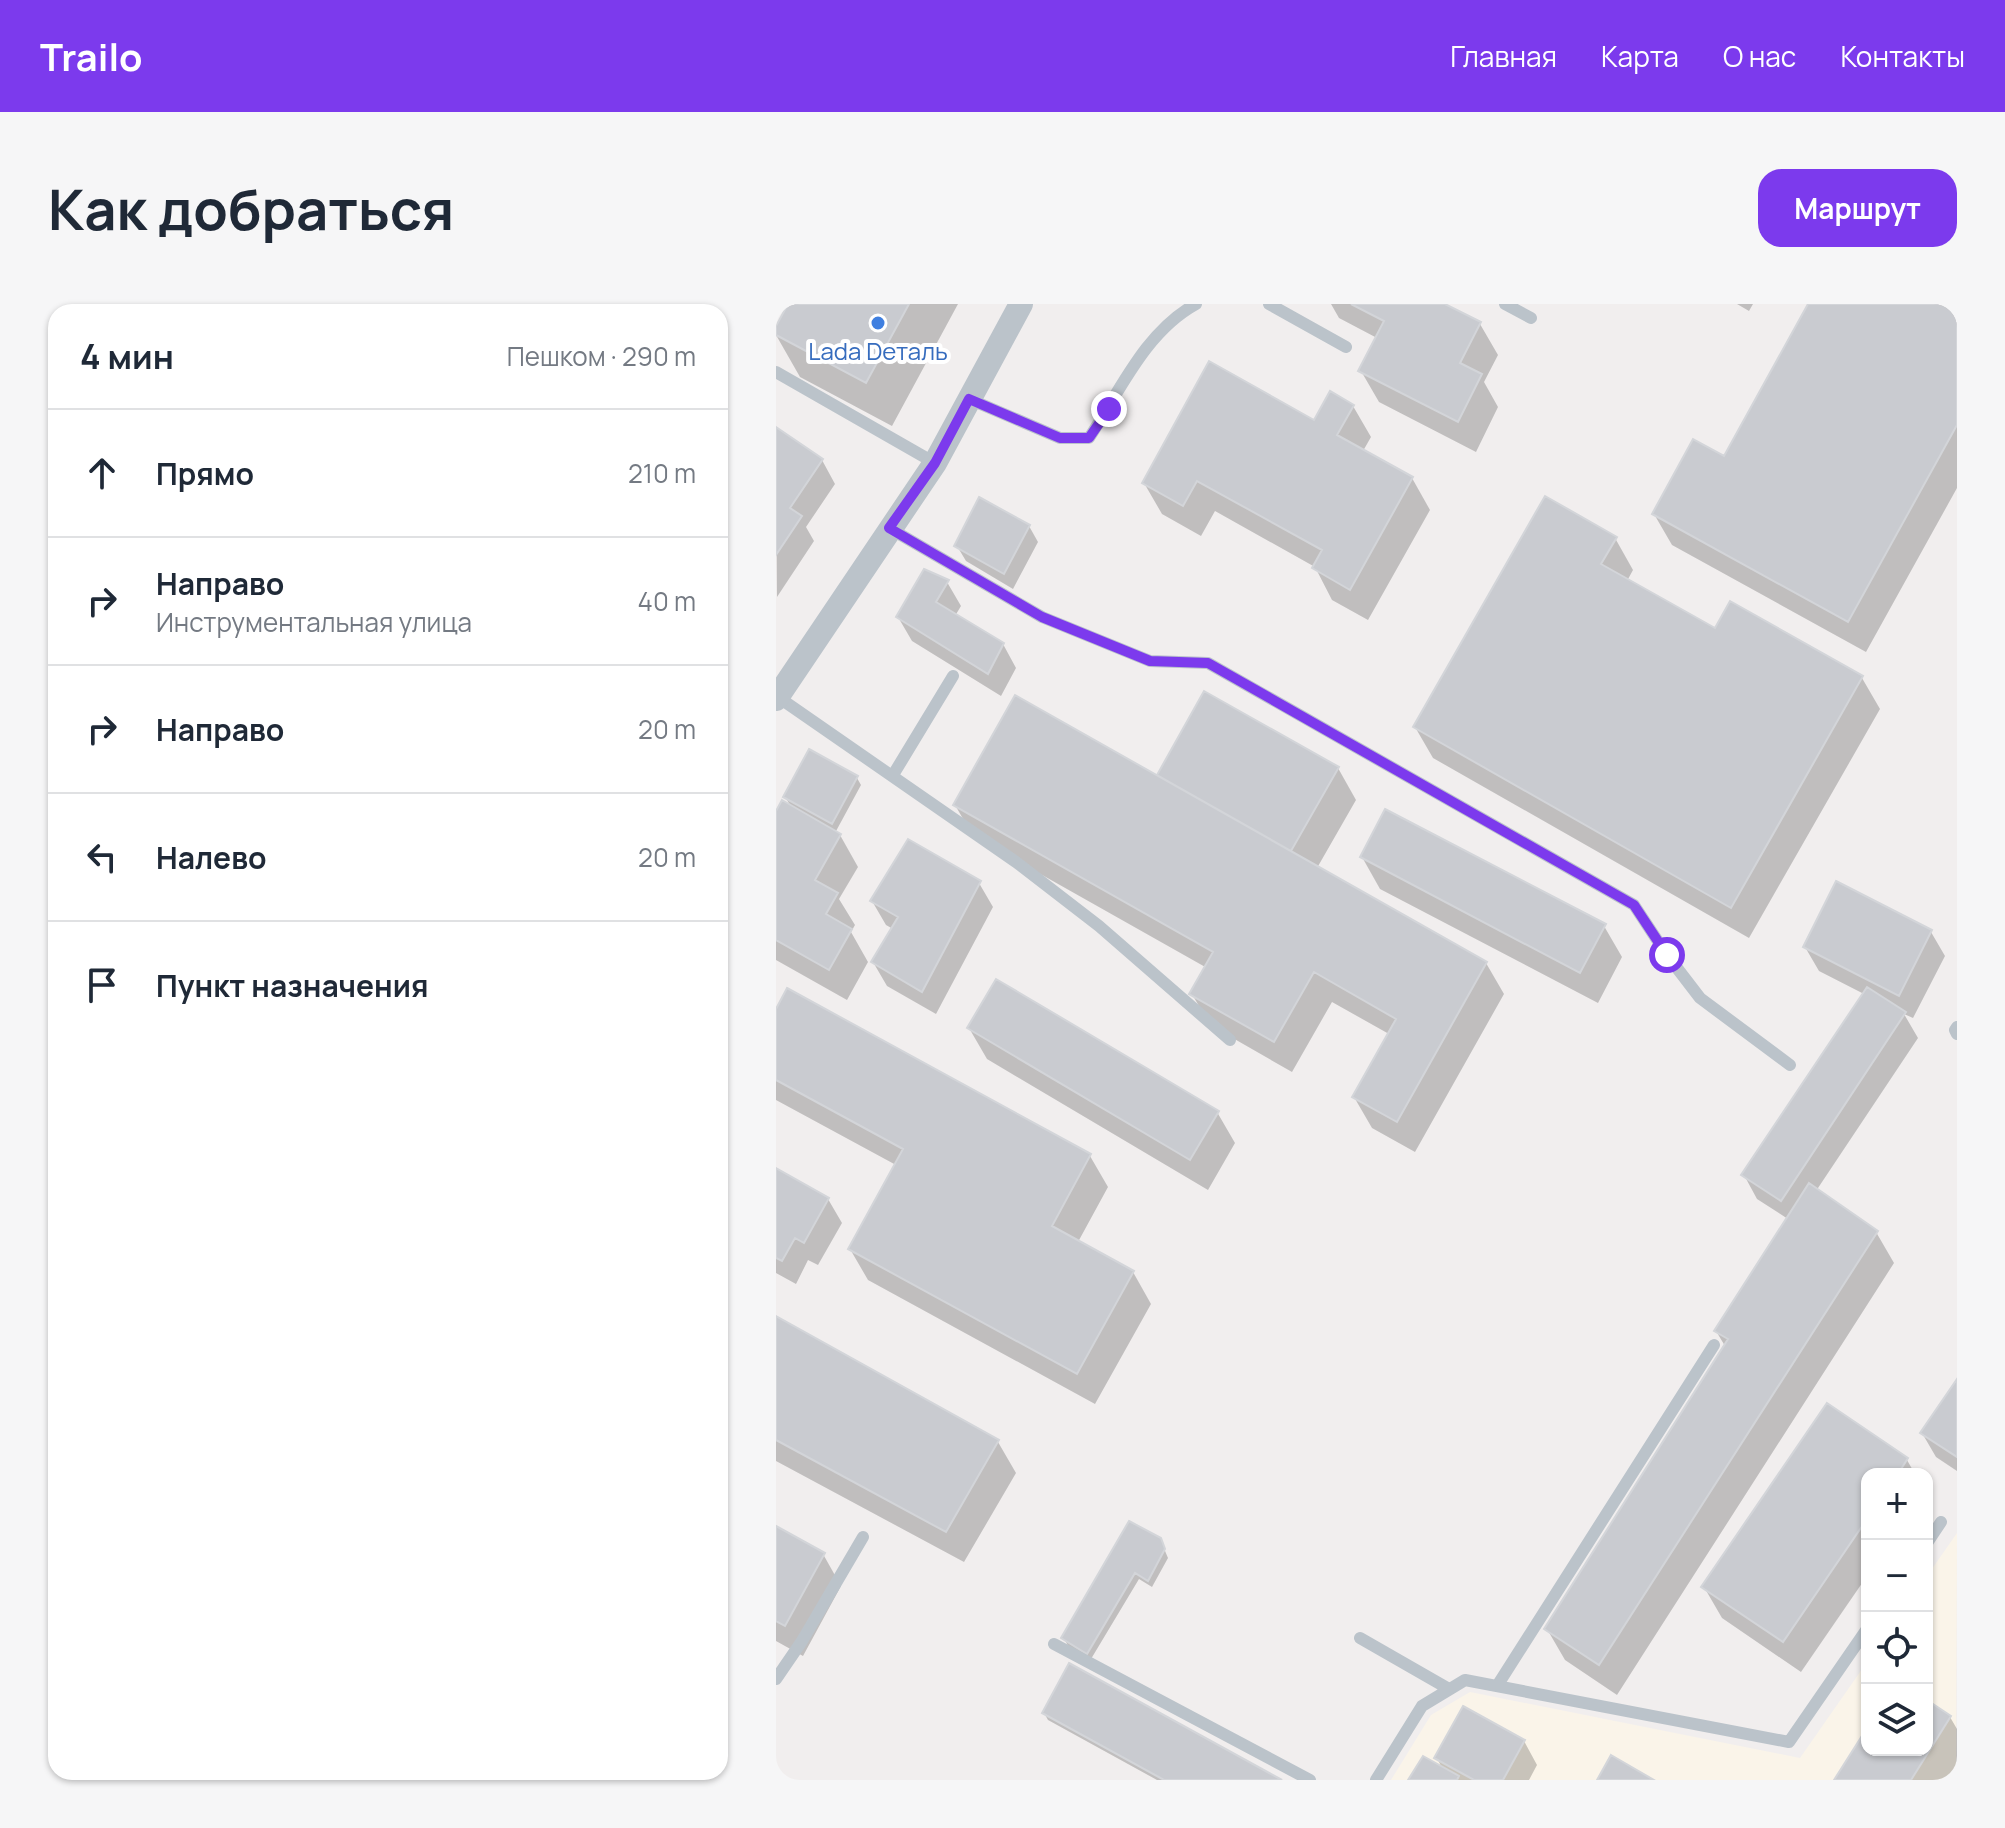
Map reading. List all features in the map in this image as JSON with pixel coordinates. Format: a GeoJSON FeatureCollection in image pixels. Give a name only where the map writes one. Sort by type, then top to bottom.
{"type":"FeatureCollection","features":[{"type":"Feature","properties":{"kind":"street"},"geometry":{"type":"LineString","coordinates":[[779,691],[935,463],[1021,304]]}},
{"type":"Feature","properties":{"kind":"lane"},"geometry":{"type":"LineString","coordinates":[[969,399],[1060,438],[1089,438],[1150,341],[1181,312],[1196,304]]}},
{"type":"Feature","properties":{"kind":"lane"},"geometry":{"type":"LineString","coordinates":[[1269,304],[1346,347]]}},
{"type":"Feature","properties":{"kind":"lane"},"geometry":{"type":"LineString","coordinates":[[1505,304],[1531,318]]}},
{"type":"Feature","properties":{"kind":"lane"},"geometry":{"type":"LineString","coordinates":[[776,372],[935,463]]}},
{"type":"Feature","properties":{"kind":"lane"},"geometry":{"type":"LineString","coordinates":[[889,528],[1042,617],[1150,661],[1208,663],[1634,905],[1700,998],[1790,1065]]}},
{"type":"Feature","properties":{"kind":"lane"},"geometry":{"type":"LineString","coordinates":[[893,775],[953,676]]}},
{"type":"Feature","properties":{"kind":"lane"},"geometry":{"type":"LineString","coordinates":[[779,691],[1016,862],[1099,926],[1230,1040]]}},
{"type":"Feature","properties":{"kind":"lane"},"geometry":{"type":"LineString","coordinates":[[1957,1027],[1957,1034]]}},
{"type":"Feature","properties":{"kind":"lane"},"geometry":{"type":"LineString","coordinates":[[1497,1686],[1714,1345]]}},
{"type":"Feature","properties":{"kind":"lane"},"geometry":{"type":"LineString","coordinates":[[1929,1540],[1941,1522]]}},
{"type":"Feature","properties":{"kind":"lane"},"geometry":{"type":"LineString","coordinates":[[777,1675],[802,1641],[863,1537]]}},
{"type":"Feature","properties":{"kind":"lane"},"geometry":{"type":"LineString","coordinates":[[1360,1638],[1449,1689]]}},
{"type":"Feature","properties":{"kind":"lane"},"geometry":{"type":"LineString","coordinates":[[1376,1780],[1422,1706],[1465,1680],[1789,1742],[1861,1638]]}},
{"type":"Feature","properties":{"kind":"lane"},"geometry":{"type":"LineString","coordinates":[[1054,1644],[1310,1780]]}},
{"type":"Feature","properties":{"kind":"shaded area"},"geometry":{"type":"Polygon","coordinates":[[[1957,1533],[1956,1780],[1391,1780],[1431,1715],[1470,1692],[1800,1758],[1861,1671],[1861,1756],[1933,1756],[1933,1567],[1957,1533]]]}},
{"type":"Feature","properties":{"kind":"building"},"geometry":{"type":"Polygon","coordinates":[[[788,304],[909,304],[866,383],[776,335],[776,326],[788,304]]]}},
{"type":"Feature","properties":{"kind":"building"},"geometry":{"type":"Polygon","coordinates":[[[1351,304],[1445,304],[1481,322],[1460,363],[1482,374],[1458,422],[1358,371],[1384,321],[1351,304]]]}},
{"type":"Feature","properties":{"kind":"building"},"geometry":{"type":"Polygon","coordinates":[[[1808,304],[1957,304],[1957,425],[1848,622],[1652,514],[1693,439],[1724,456],[1808,304]]]}},
{"type":"Feature","properties":{"kind":"building"},"geometry":{"type":"Polygon","coordinates":[[[1209,361],[1314,420],[1330,391],[1354,405],[1337,435],[1413,477],[1350,590],[1312,568],[1322,550],[1197,481],[1183,506],[1142,483],[1209,361]]]}},
{"type":"Feature","properties":{"kind":"building"},"geometry":{"type":"Polygon","coordinates":[[[776,427],[823,459],[790,508],[802,516],[776,555],[776,427]]]}},
{"type":"Feature","properties":{"kind":"building"},"geometry":{"type":"Polygon","coordinates":[[[1545,496],[1617,537],[1601,564],[1715,628],[1730,601],[1863,676],[1731,908],[1413,727],[1545,496]]]}},
{"type":"Feature","properties":{"kind":"building"},"geometry":{"type":"Polygon","coordinates":[[[979,497],[1030,525],[1004,574],[954,546],[979,497]]]}},
{"type":"Feature","properties":{"kind":"building"},"geometry":{"type":"Polygon","coordinates":[[[924,569],[949,580],[936,602],[1004,643],[988,674],[896,617],[924,569]]]}},
{"type":"Feature","properties":{"kind":"building"},"geometry":{"type":"Polygon","coordinates":[[[1204,691],[1339,767],[1291,851],[1157,775],[1204,691]]]}},
{"type":"Feature","properties":{"kind":"building"},"geometry":{"type":"Polygon","coordinates":[[[1015,695],[1487,962],[1397,1122],[1352,1097],[1396,1019],[1314,972],[1274,1042],[1189,994],[1213,952],[953,805],[1015,695]]]}},
{"type":"Feature","properties":{"kind":"building"},"geometry":{"type":"Polygon","coordinates":[[[809,749],[858,776],[832,824],[783,797],[809,749]]]}},
{"type":"Feature","properties":{"kind":"building"},"geometry":{"type":"Polygon","coordinates":[[[782,800],[841,834],[815,880],[838,893],[826,914],[852,929],[829,970],[776,940],[776,811],[782,800]]]}},
{"type":"Feature","properties":{"kind":"building"},"geometry":{"type":"Polygon","coordinates":[[[1385,809],[1606,924],[1580,973],[1360,857],[1385,809]]]}},
{"type":"Feature","properties":{"kind":"building"},"geometry":{"type":"Polygon","coordinates":[[[908,839],[981,881],[922,992],[871,962],[898,917],[870,901],[908,839]]]}},
{"type":"Feature","properties":{"kind":"building"},"geometry":{"type":"Polygon","coordinates":[[[1836,881],[1932,930],[1899,996],[1803,947],[1836,881]]]}},
{"type":"Feature","properties":{"kind":"building"},"geometry":{"type":"Polygon","coordinates":[[[996,979],[1219,1111],[1190,1160],[967,1028],[996,979]]]}},
{"type":"Feature","properties":{"kind":"building"},"geometry":{"type":"Polygon","coordinates":[[[1867,987],[1906,1012],[1781,1201],[1741,1175],[1867,987]]]}},
{"type":"Feature","properties":{"kind":"building"},"geometry":{"type":"Polygon","coordinates":[[[787,988],[1091,1154],[1052,1226],[1134,1271],[1077,1374],[848,1249],[903,1149],[776,1080],[776,1009],[787,988]]]}},
{"type":"Feature","properties":{"kind":"building"},"geometry":{"type":"Polygon","coordinates":[[[776,1168],[829,1198],[804,1243],[795,1238],[782,1261],[776,1258],[776,1168]]]}},
{"type":"Feature","properties":{"kind":"building"},"geometry":{"type":"Polygon","coordinates":[[[1809,1183],[1878,1231],[1599,1665],[1544,1629],[1728,1339],[1714,1331],[1809,1183]]]}},
{"type":"Feature","properties":{"kind":"building"},"geometry":{"type":"Polygon","coordinates":[[[776,1316],[999,1440],[946,1532],[776,1440],[776,1316]]]}},
{"type":"Feature","properties":{"kind":"building"},"geometry":{"type":"Polygon","coordinates":[[[1957,1379],[1957,1457],[1920,1433],[1957,1379]]]}},
{"type":"Feature","properties":{"kind":"building"},"geometry":{"type":"Polygon","coordinates":[[[1827,1403],[1908,1458],[1902,1468],[1861,1468],[1861,1528],[1783,1642],[1701,1587],[1827,1403]]]}},
{"type":"Feature","properties":{"kind":"building"},"geometry":{"type":"Polygon","coordinates":[[[1129,1521],[1161,1538],[1165,1549],[1148,1581],[1135,1573],[1087,1654],[1061,1638],[1129,1521]]]}},
{"type":"Feature","properties":{"kind":"building"},"geometry":{"type":"Polygon","coordinates":[[[776,1526],[825,1553],[785,1626],[776,1621],[776,1526]]]}},
{"type":"Feature","properties":{"kind":"building"},"geometry":{"type":"Polygon","coordinates":[[[1069,1663],[1282,1780],[1164,1780],[1042,1713],[1069,1663]]]}},
{"type":"Feature","properties":{"kind":"building"},"geometry":{"type":"Polygon","coordinates":[[[1933,1704],[1951,1716],[1933,1745],[1933,1704]]]}},
{"type":"Feature","properties":{"kind":"building"},"geometry":{"type":"Polygon","coordinates":[[[1463,1706],[1525,1740],[1503,1780],[1474,1780],[1434,1758],[1463,1706]]]}},
{"type":"Feature","properties":{"kind":"building"},"geometry":{"type":"Polygon","coordinates":[[[1861,1737],[1861,1756],[1926,1756],[1911,1780],[1834,1780],[1861,1737]]]}},
{"type":"Feature","properties":{"kind":"building"},"geometry":{"type":"Polygon","coordinates":[[[1611,1755],[1654,1780],[1597,1780],[1611,1755]]]}},
{"type":"Feature","properties":{"kind":"building"},"geometry":{"type":"Polygon","coordinates":[[[1423,1756],[1459,1776],[1457,1780],[1408,1780],[1423,1756]]]}},
{"type":"Feature","properties":{"kind":"place","name":"Lada Dеталь"},"geometry":{"type":"Point","coordinates":[878,323]}},
{"type":"Feature","properties":{"kind":"route"},"geometry":{"type":"LineString","coordinates":[[1109,409],[1089,438],[1060,438],[969,399],[935,463],[889,528],[1042,617],[1150,661],[1208,663],[1634,905],[1667,955]]}}]}
